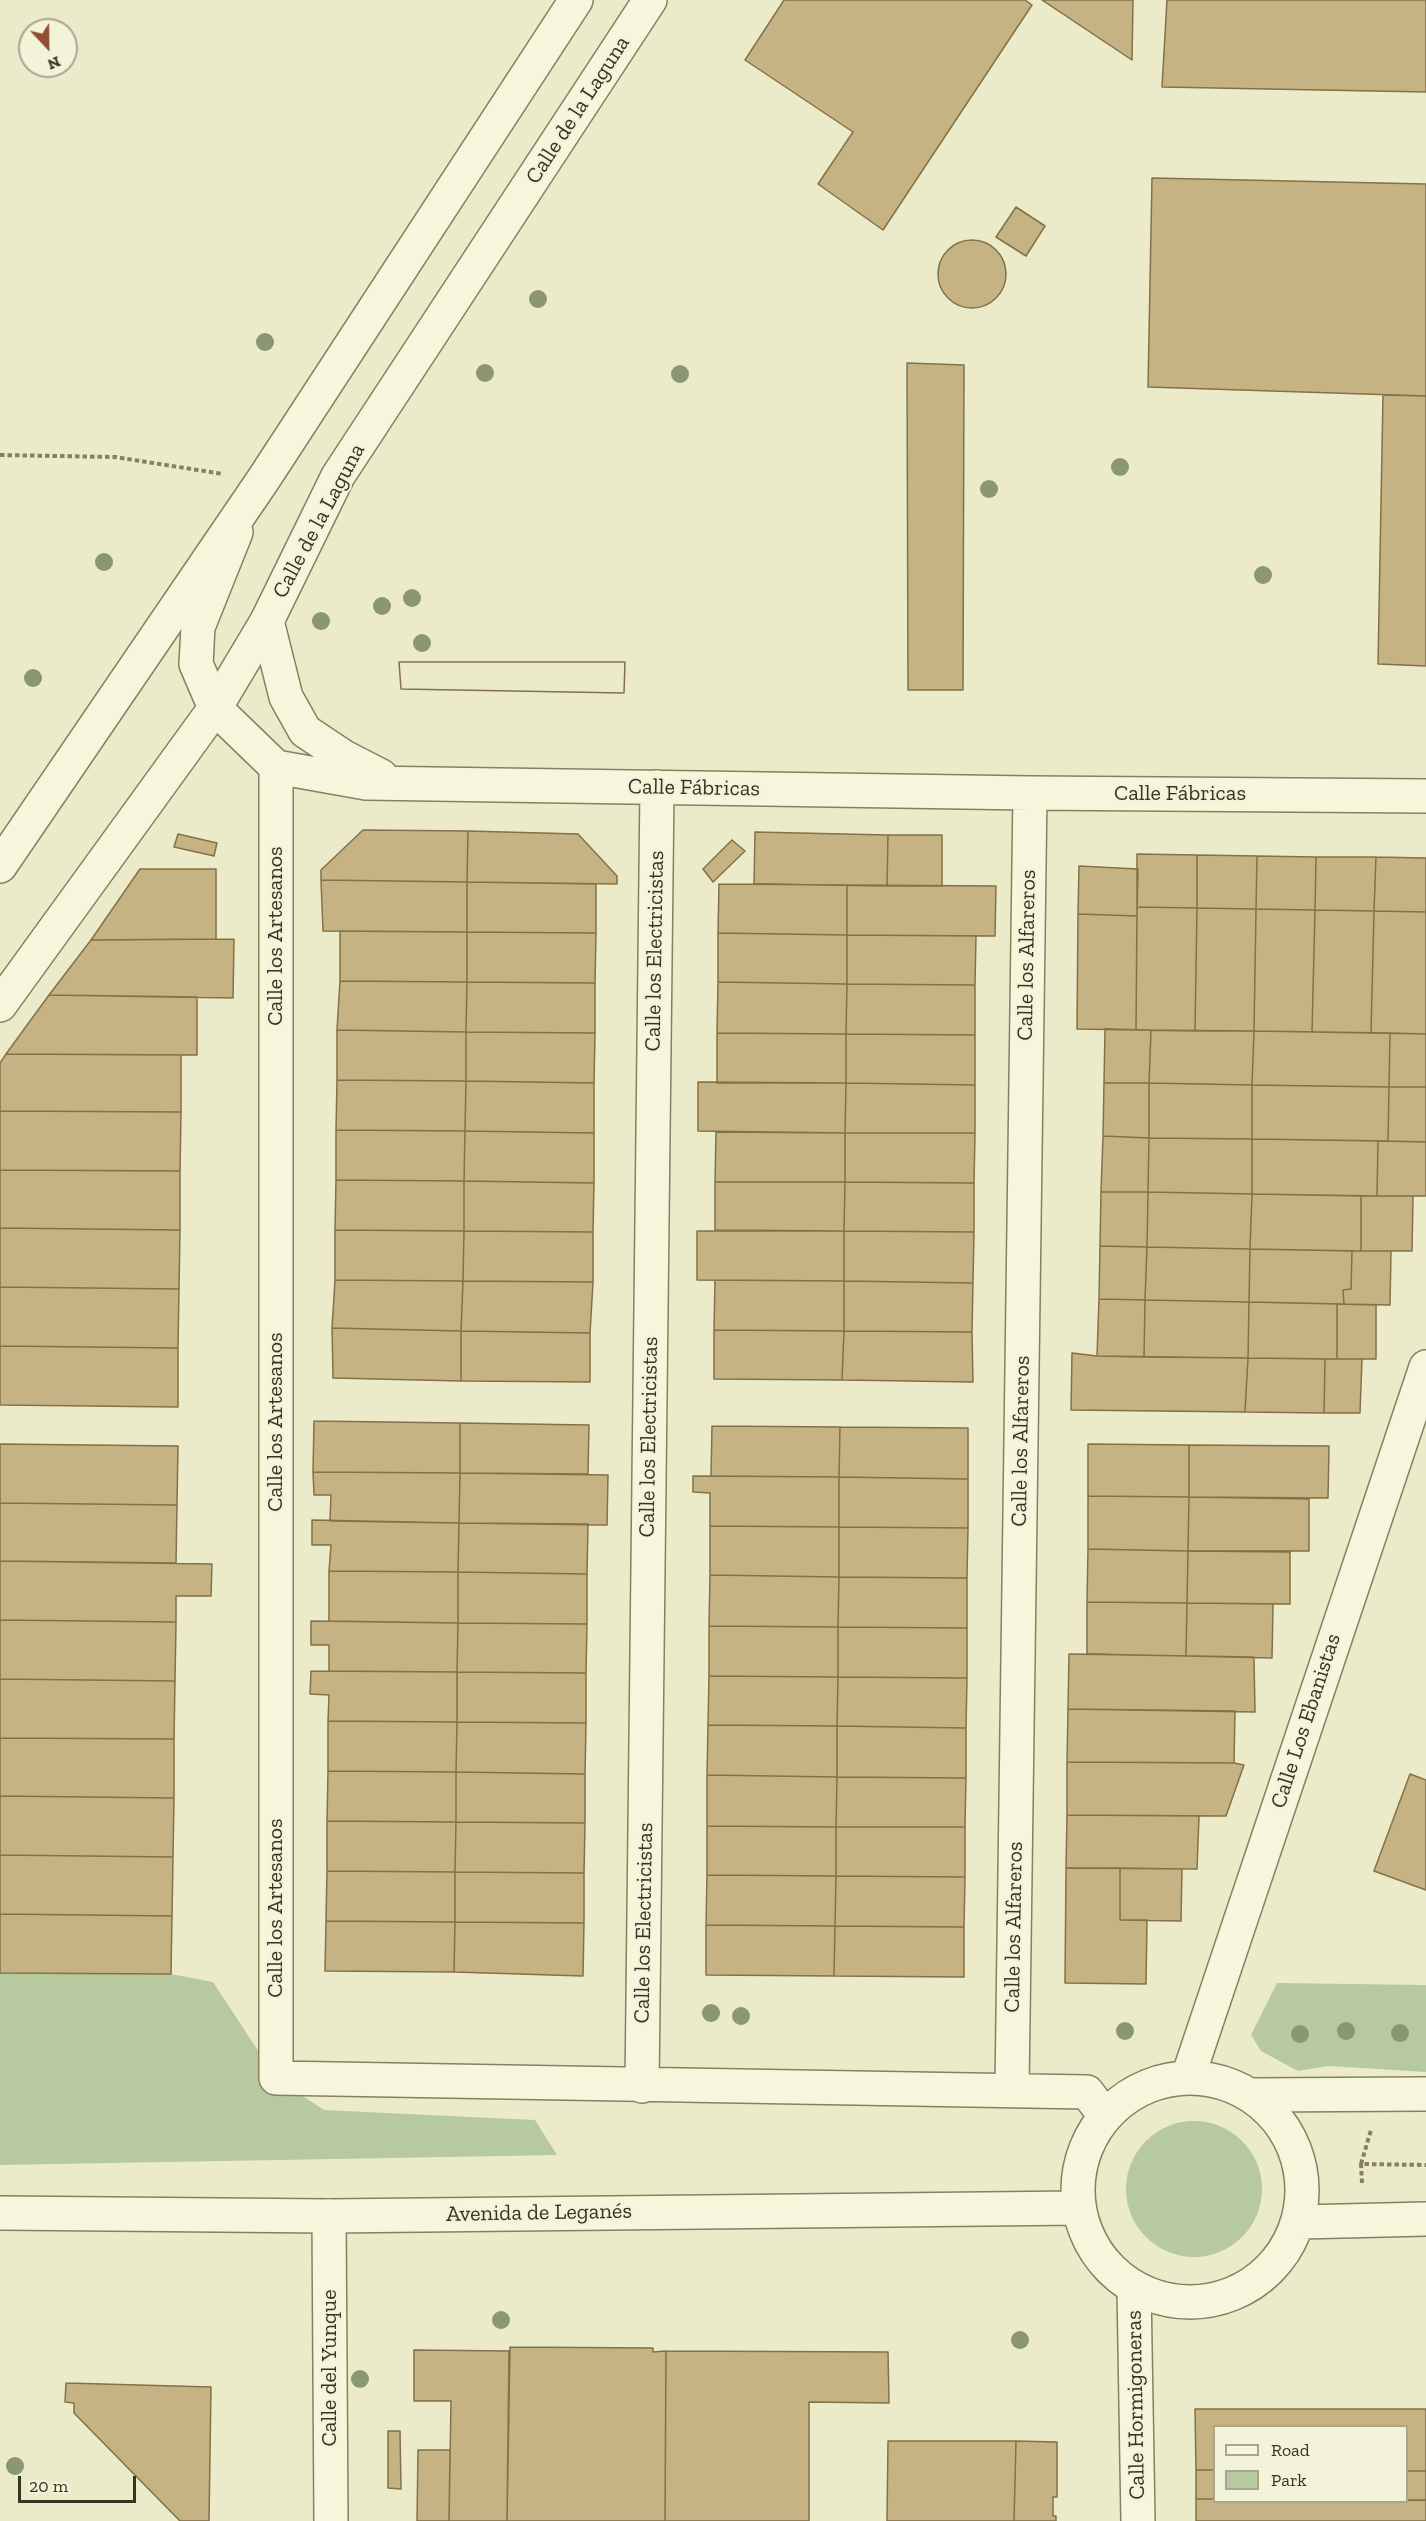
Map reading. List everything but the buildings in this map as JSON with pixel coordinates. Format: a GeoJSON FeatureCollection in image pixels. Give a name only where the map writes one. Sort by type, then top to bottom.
{"type":"FeatureCollection","features":[{"type":"Feature","properties":{"kind":"street"},"geometry":{"type":"LineString","coordinates":[[0,867],[257,487],[576,0]]}},
{"type":"Feature","properties":{"kind":"street","name":"Calle de la Laguna"},"geometry":{"type":"LineString","coordinates":[[0,1005],[214,708],[267,621],[338,476],[650,0]]}},
{"type":"Feature","properties":{"kind":"street"},"geometry":{"type":"LineString","coordinates":[[257,487],[198,627],[196,664],[214,708],[276,766]]}},
{"type":"Feature","properties":{"kind":"street"},"geometry":{"type":"LineString","coordinates":[[267,621],[286,697],[305,731],[344,757],[396,783]]}},
{"type":"Feature","properties":{"kind":"street","name":"Calle Fábricas"},"geometry":{"type":"LineString","coordinates":[[276,766],[366,783],[1030,793],[1426,796]]}},
{"type":"Feature","properties":{"kind":"street","name":"Calle los Artesanos"},"geometry":{"type":"LineString","coordinates":[[276,766],[276,2078],[642,2086]]}},
{"type":"Feature","properties":{"kind":"street","name":"Calle los Electricistas"},"geometry":{"type":"LineString","coordinates":[[642,2086],[657,787]]}},
{"type":"Feature","properties":{"kind":"street","name":"Calle los Alfareros"},"geometry":{"type":"LineString","coordinates":[[1012,2089],[1030,793]]}},
{"type":"Feature","properties":{"kind":"street","name":"Calle Los Ebanistas"},"geometry":{"type":"LineString","coordinates":[[1188,2077],[1426,1366]]}},
{"type":"Feature","properties":{"kind":"street"},"geometry":{"type":"LineString","coordinates":[[1188,2077],[1216,2080],[1252,2095],[1269,2108],[1292,2139],[1301,2170],[1300,2222],[1277,2261],[1247,2287],[1211,2301],[1171,2301],[1134,2289],[1111,2271],[1088,2240],[1078,2208],[1084,2150],[1105,2116],[1149,2084],[1188,2077]]}},
{"type":"Feature","properties":{"kind":"street"},"geometry":{"type":"LineString","coordinates":[[642,2086],[1012,2089],[1087,2092],[1105,2116]]}},
{"type":"Feature","properties":{"kind":"street"},"geometry":{"type":"LineString","coordinates":[[1252,2095],[1426,2094]]}},
{"type":"Feature","properties":{"kind":"street","name":"Avenida de Leganés"},"geometry":{"type":"LineString","coordinates":[[0,2213],[329,2216],[1078,2208]]}},
{"type":"Feature","properties":{"kind":"street","name":"Calle del Yunque"},"geometry":{"type":"LineString","coordinates":[[329,2216],[331,2521]]}},
{"type":"Feature","properties":{"kind":"street"},"geometry":{"type":"LineString","coordinates":[[1300,2222],[1426,2219]]}},
{"type":"Feature","properties":{"kind":"street","name":"Calle Hormigoneras"},"geometry":{"type":"LineString","coordinates":[[1134,2289],[1138,2521]]}},
{"type":"Feature","properties":{"kind":"path"},"geometry":{"type":"LineString","coordinates":[[0,454],[115,457],[257,487]]}},
{"type":"Feature","properties":{"kind":"path"},"geometry":{"type":"LineString","coordinates":[[1363,2219],[1361,2164],[1426,2165]]}},
{"type":"Feature","properties":{"kind":"green space"},"geometry":{"type":"Polygon","coordinates":[[[0,1973],[171,1974],[213,1982],[276,2078],[324,2110],[535,2120],[557,2155],[0,2165],[0,1973]]]}},
{"type":"Feature","properties":{"kind":"green space"},"geometry":{"type":"Polygon","coordinates":[[[1277,1983],[1426,1985],[1426,2072],[1328,2066],[1298,2071],[1261,2051],[1251,2035],[1277,1983]]]}},
{"type":"Feature","properties":{"kind":"green space"},"geometry":{"type":"Polygon","coordinates":[[[1194,2121],[1220,2126],[1232,2132],[1242,2141],[1251,2151],[1257,2163],[1262,2189],[1257,2215],[1251,2227],[1242,2237],[1232,2246],[1220,2252],[1194,2257],[1168,2252],[1156,2246],[1146,2237],[1137,2227],[1131,2215],[1126,2189],[1131,2163],[1137,2151],[1146,2141],[1156,2132],[1168,2126],[1194,2121]]]}}]}
